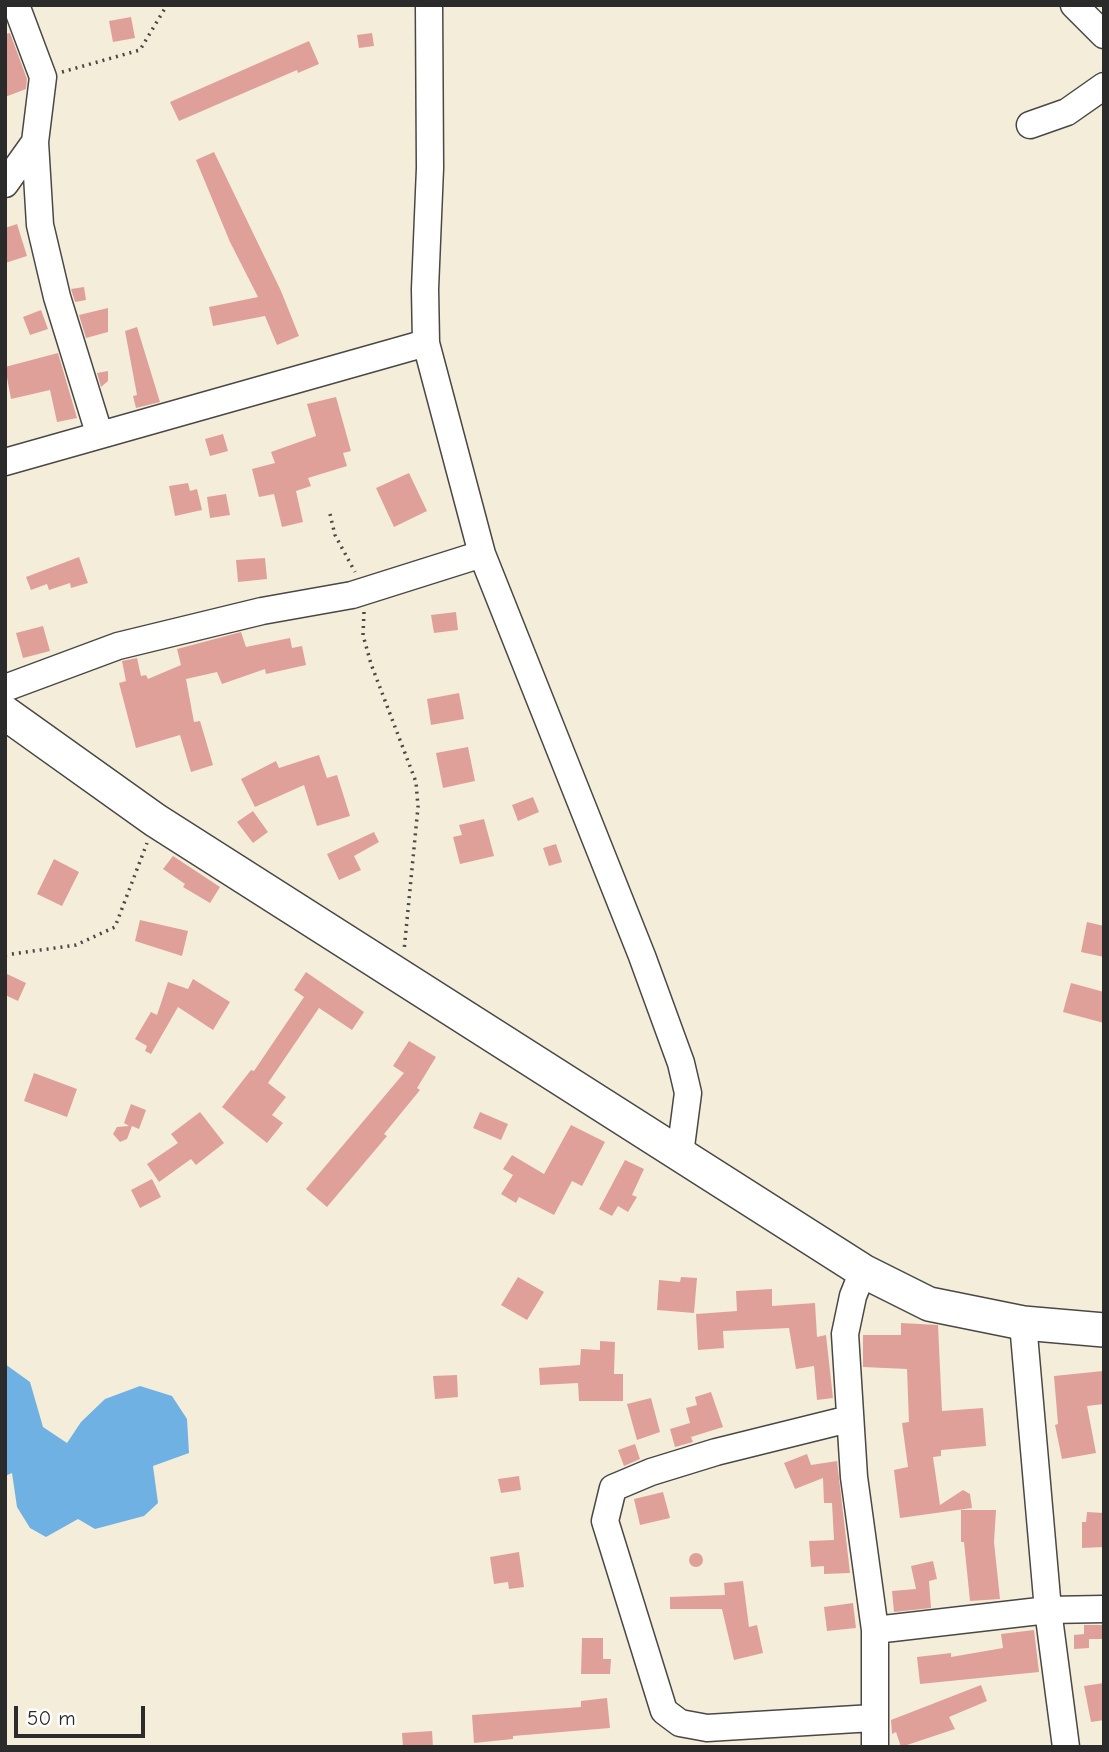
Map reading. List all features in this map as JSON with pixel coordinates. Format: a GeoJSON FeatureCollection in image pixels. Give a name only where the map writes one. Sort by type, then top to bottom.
{"type":"FeatureCollection","features":[{"type":"Feature","properties":{"kind":"main road"},"geometry":{"type":"LineString","coordinates":[[5,713],[155,820],[863,1271],[929,1304],[1023,1323],[1104,1329]]}},
{"type":"Feature","properties":{"kind":"street"},"geometry":{"type":"LineString","coordinates":[[16,5],[43,77],[35,142],[43,237],[57,297],[99,433]]}},
{"type":"Feature","properties":{"kind":"street"},"geometry":{"type":"LineString","coordinates":[[429,5],[430,168],[425,289],[426,343],[482,554],[637,944],[681,1063],[688,1093],[680,1154]]}},
{"type":"Feature","properties":{"kind":"street"},"geometry":{"type":"LineString","coordinates":[[1073,5],[1104,35]]}},
{"type":"Feature","properties":{"kind":"street"},"geometry":{"type":"LineString","coordinates":[[1030,125],[1067,112],[1104,86]]}},
{"type":"Feature","properties":{"kind":"street"},"geometry":{"type":"LineString","coordinates":[[5,184],[35,142]]}},
{"type":"Feature","properties":{"kind":"street"},"geometry":{"type":"LineString","coordinates":[[5,462],[99,433],[426,343]]}},
{"type":"Feature","properties":{"kind":"street"},"geometry":{"type":"LineString","coordinates":[[5,688],[118,646],[262,611],[366,591],[482,554]]}},
{"type":"Feature","properties":{"kind":"street"},"geometry":{"type":"LineString","coordinates":[[863,1271],[853,1296],[845,1334],[854,1477],[876,1630],[873,1718],[875,1747]]}},
{"type":"Feature","properties":{"kind":"street"},"geometry":{"type":"LineString","coordinates":[[1023,1323],[1048,1610],[1066,1747]]}},
{"type":"Feature","properties":{"kind":"street"},"geometry":{"type":"LineString","coordinates":[[849,1419],[716,1452],[651,1472],[613,1488],[605,1521],[664,1711],[680,1723],[706,1728],[873,1718]]}},
{"type":"Feature","properties":{"kind":"street"},"geometry":{"type":"LineString","coordinates":[[876,1630],[1048,1610],[1104,1609]]}},
{"type":"Feature","properties":{"kind":"path"},"geometry":{"type":"LineString","coordinates":[[43,77],[140,50],[167,5]]}},
{"type":"Feature","properties":{"kind":"path"},"geometry":{"type":"LineString","coordinates":[[330,514],[335,535],[366,591],[363,635],[416,782],[418,807],[401,978]]}},
{"type":"Feature","properties":{"kind":"path"},"geometry":{"type":"LineString","coordinates":[[5,955],[76,945],[115,927],[155,820]]}},
{"type":"Feature","properties":{"kind":"water"},"geometry":{"type":"Polygon","coordinates":[[[5,1364],[30,1382],[43,1427],[67,1443],[81,1422],[105,1399],[140,1386],[172,1396],[187,1419],[189,1453],[153,1466],[158,1503],[144,1516],[95,1529],[78,1519],[46,1537],[30,1528],[17,1507],[12,1473],[5,1476],[5,1364]]]}},
{"type":"Feature","properties":{"kind":"building"},"geometry":{"type":"Polygon","coordinates":[[[131,17],[135,38],[113,42],[109,21],[131,17]]]}},
{"type":"Feature","properties":{"kind":"building"},"geometry":{"type":"Polygon","coordinates":[[[10,33],[27,79],[26,89],[5,97],[5,34],[10,33]]]}},
{"type":"Feature","properties":{"kind":"building"},"geometry":{"type":"Polygon","coordinates":[[[372,33],[374,46],[359,48],[357,35],[372,33]]]}},
{"type":"Feature","properties":{"kind":"building"},"geometry":{"type":"Polygon","coordinates":[[[309,41],[319,64],[298,73],[297,70],[179,121],[170,102],[309,41]]]}},
{"type":"Feature","properties":{"kind":"building"},"geometry":{"type":"Polygon","coordinates":[[[214,152],[281,291],[299,336],[277,345],[265,316],[213,326],[209,307],[258,297],[230,242],[196,160],[214,152]]]}},
{"type":"Feature","properties":{"kind":"building"},"geometry":{"type":"Polygon","coordinates":[[[17,224],[27,256],[5,263],[5,228],[17,224]]]}},
{"type":"Feature","properties":{"kind":"building"},"geometry":{"type":"Polygon","coordinates":[[[84,287],[86,300],[75,302],[71,289],[84,287]]]}},
{"type":"Feature","properties":{"kind":"building"},"geometry":{"type":"Polygon","coordinates":[[[108,308],[108,332],[86,338],[79,315],[108,308]]]}},
{"type":"Feature","properties":{"kind":"building"},"geometry":{"type":"Polygon","coordinates":[[[41,310],[48,329],[30,335],[23,317],[41,310]]]}},
{"type":"Feature","properties":{"kind":"building"},"geometry":{"type":"Polygon","coordinates":[[[137,327],[160,402],[136,408],[133,396],[137,395],[125,331],[137,327]]]}},
{"type":"Feature","properties":{"kind":"building"},"geometry":{"type":"Polygon","coordinates":[[[58,353],[77,418],[57,422],[50,390],[11,399],[5,367],[58,353]]]}},
{"type":"Feature","properties":{"kind":"building"},"geometry":{"type":"Polygon","coordinates":[[[108,371],[108,381],[101,387],[97,373],[108,371]]]}},
{"type":"Feature","properties":{"kind":"building"},"geometry":{"type":"Polygon","coordinates":[[[336,397],[351,451],[343,453],[347,466],[308,478],[311,486],[296,491],[303,522],[282,527],[274,494],[259,497],[252,469],[275,463],[271,452],[316,436],[307,404],[336,397]]]}},
{"type":"Feature","properties":{"kind":"building"},"geometry":{"type":"Polygon","coordinates":[[[223,434],[228,451],[210,456],[205,439],[223,434]]]}},
{"type":"Feature","properties":{"kind":"building"},"geometry":{"type":"Polygon","coordinates":[[[409,473],[427,511],[394,527],[376,488],[409,473]]]}},
{"type":"Feature","properties":{"kind":"building"},"geometry":{"type":"Polygon","coordinates":[[[188,483],[190,491],[197,489],[202,510],[175,516],[169,486],[188,483]]]}},
{"type":"Feature","properties":{"kind":"building"},"geometry":{"type":"Polygon","coordinates":[[[226,494],[230,515],[210,518],[207,497],[226,494]]]}},
{"type":"Feature","properties":{"kind":"building"},"geometry":{"type":"Polygon","coordinates":[[[79,557],[88,583],[71,588],[70,583],[49,590],[47,584],[31,590],[26,577],[79,557]]]}},
{"type":"Feature","properties":{"kind":"building"},"geometry":{"type":"Polygon","coordinates":[[[265,558],[267,579],[238,582],[236,560],[265,558]]]}},
{"type":"Feature","properties":{"kind":"building"},"geometry":{"type":"Polygon","coordinates":[[[456,612],[458,630],[434,633],[431,615],[456,612]]]}},
{"type":"Feature","properties":{"kind":"building"},"geometry":{"type":"Polygon","coordinates":[[[43,626],[50,651],[23,658],[16,633],[43,626]]]}},
{"type":"Feature","properties":{"kind":"building"},"geometry":{"type":"Polygon","coordinates":[[[241,632],[246,647],[290,638],[292,648],[302,646],[306,665],[266,674],[265,669],[222,684],[217,672],[186,679],[194,722],[200,721],[213,765],[191,772],[180,735],[136,748],[119,683],[126,681],[122,661],[137,658],[141,676],[146,675],[148,679],[181,665],[177,649],[241,632]]]}},
{"type":"Feature","properties":{"kind":"building"},"geometry":{"type":"Polygon","coordinates":[[[459,693],[464,719],[431,725],[427,699],[459,693]]]}},
{"type":"Feature","properties":{"kind":"building"},"geometry":{"type":"Polygon","coordinates":[[[468,747],[475,781],[443,788],[436,753],[468,747]]]}},
{"type":"Feature","properties":{"kind":"building"},"geometry":{"type":"Polygon","coordinates":[[[319,755],[327,778],[337,775],[350,816],[317,826],[304,785],[255,807],[241,779],[276,761],[279,768],[319,755]]]}},
{"type":"Feature","properties":{"kind":"building"},"geometry":{"type":"Polygon","coordinates":[[[533,797],[539,812],[518,821],[512,805],[533,797]]]}},
{"type":"Feature","properties":{"kind":"building"},"geometry":{"type":"Polygon","coordinates":[[[253,811],[268,832],[253,843],[237,822],[253,811]]]}},
{"type":"Feature","properties":{"kind":"building"},"geometry":{"type":"Polygon","coordinates":[[[484,819],[494,856],[460,864],[453,837],[462,835],[459,825],[484,819]]]}},
{"type":"Feature","properties":{"kind":"building"},"geometry":{"type":"Polygon","coordinates":[[[374,832],[379,842],[354,856],[361,870],[339,880],[327,854],[374,832]]]}},
{"type":"Feature","properties":{"kind":"building"},"geometry":{"type":"Polygon","coordinates":[[[556,844],[562,862],[549,866],[543,848],[556,844]]]}},
{"type":"Feature","properties":{"kind":"building"},"geometry":{"type":"Polygon","coordinates":[[[173,856],[220,887],[210,903],[183,887],[185,884],[163,869],[173,856]]]}},
{"type":"Feature","properties":{"kind":"building"},"geometry":{"type":"Polygon","coordinates":[[[54,859],[79,872],[62,906],[37,894],[54,859]]]}},
{"type":"Feature","properties":{"kind":"building"},"geometry":{"type":"Polygon","coordinates":[[[140,920],[188,931],[182,956],[135,941],[140,920]]]}},
{"type":"Feature","properties":{"kind":"building"},"geometry":{"type":"Polygon","coordinates":[[[1087,922],[1104,926],[1104,957],[1081,952],[1087,922]]]}},
{"type":"Feature","properties":{"kind":"building"},"geometry":{"type":"Polygon","coordinates":[[[306,972],[364,1012],[352,1030],[319,1008],[268,1083],[286,1097],[272,1115],[283,1123],[267,1143],[222,1107],[251,1070],[254,1071],[304,997],[294,990],[306,972]]]}},
{"type":"Feature","properties":{"kind":"building"},"geometry":{"type":"Polygon","coordinates":[[[5,973],[26,983],[18,1001],[5,995],[5,973]]]}},
{"type":"Feature","properties":{"kind":"building"},"geometry":{"type":"Polygon","coordinates":[[[193,979],[230,1002],[213,1030],[178,1007],[151,1054],[145,1051],[147,1046],[135,1039],[151,1012],[157,1015],[168,982],[188,989],[193,979]]]}},
{"type":"Feature","properties":{"kind":"building"},"geometry":{"type":"Polygon","coordinates":[[[1071,983],[1104,992],[1104,1023],[1063,1012],[1071,983]]]}},
{"type":"Feature","properties":{"kind":"building"},"geometry":{"type":"Polygon","coordinates":[[[409,1041],[436,1057],[417,1088],[420,1090],[384,1134],[387,1136],[327,1207],[306,1189],[404,1073],[393,1066],[409,1041]]]}},
{"type":"Feature","properties":{"kind":"building"},"geometry":{"type":"Polygon","coordinates":[[[34,1073],[77,1089],[67,1117],[24,1101],[34,1073]]]}},
{"type":"Feature","properties":{"kind":"building"},"geometry":{"type":"Polygon","coordinates":[[[131,1104],[146,1110],[139,1129],[132,1126],[127,1139],[120,1142],[113,1134],[117,1127],[129,1126],[124,1123],[131,1104]]]}},
{"type":"Feature","properties":{"kind":"building"},"geometry":{"type":"Polygon","coordinates":[[[200,1112],[224,1143],[196,1165],[191,1159],[159,1182],[147,1164],[178,1143],[171,1134],[200,1112]]]}},
{"type":"Feature","properties":{"kind":"building"},"geometry":{"type":"Polygon","coordinates":[[[480,1112],[508,1124],[501,1140],[473,1128],[480,1112]]]}},
{"type":"Feature","properties":{"kind":"building"},"geometry":{"type":"Polygon","coordinates":[[[571,1125],[605,1142],[582,1186],[572,1181],[554,1215],[519,1197],[516,1203],[501,1194],[513,1175],[503,1169],[512,1155],[544,1174],[571,1125]]]}},
{"type":"Feature","properties":{"kind":"building"},"geometry":{"type":"Polygon","coordinates":[[[625,1160],[644,1169],[632,1195],[637,1197],[628,1212],[618,1206],[612,1216],[599,1209],[625,1160]]]}},
{"type":"Feature","properties":{"kind":"building"},"geometry":{"type":"Polygon","coordinates":[[[152,1179],[161,1197],[140,1208],[131,1190],[152,1179]]]}},
{"type":"Feature","properties":{"kind":"building"},"geometry":{"type":"Polygon","coordinates":[[[518,1277],[544,1292],[527,1320],[501,1305],[518,1277]]]}},
{"type":"Feature","properties":{"kind":"building"},"geometry":{"type":"Polygon","coordinates":[[[681,1277],[697,1278],[694,1313],[657,1310],[659,1280],[680,1282],[681,1277]]]}},
{"type":"Feature","properties":{"kind":"building"},"geometry":{"type":"Polygon","coordinates":[[[772,1289],[772,1306],[815,1303],[817,1337],[826,1335],[833,1398],[817,1400],[814,1366],[796,1369],[789,1328],[723,1331],[724,1348],[698,1350],[696,1314],[737,1311],[736,1291],[772,1289]]]}},
{"type":"Feature","properties":{"kind":"building"},"geometry":{"type":"Polygon","coordinates":[[[901,1323],[938,1325],[942,1411],[983,1408],[986,1446],[941,1450],[941,1456],[933,1457],[940,1505],[963,1490],[970,1494],[972,1508],[900,1518],[894,1470],[908,1467],[902,1423],[909,1422],[907,1369],[863,1367],[863,1335],[901,1335],[901,1323]]]}},
{"type":"Feature","properties":{"kind":"building"},"geometry":{"type":"Polygon","coordinates":[[[600,1341],[615,1342],[614,1374],[623,1374],[623,1401],[579,1401],[578,1383],[540,1385],[539,1368],[580,1365],[581,1349],[600,1350],[600,1341]]]}},
{"type":"Feature","properties":{"kind":"building"},"geometry":{"type":"Polygon","coordinates":[[[1103,1371],[1104,1404],[1087,1406],[1096,1453],[1062,1459],[1055,1425],[1058,1424],[1054,1376],[1103,1371]]]}},
{"type":"Feature","properties":{"kind":"building"},"geometry":{"type":"Polygon","coordinates":[[[457,1375],[458,1397],[435,1399],[433,1376],[457,1375]]]}},
{"type":"Feature","properties":{"kind":"building"},"geometry":{"type":"Polygon","coordinates":[[[711,1392],[723,1427],[691,1437],[693,1442],[675,1447],[670,1429],[690,1423],[686,1408],[697,1405],[695,1397],[711,1392]]]}},
{"type":"Feature","properties":{"kind":"building"},"geometry":{"type":"Polygon","coordinates":[[[651,1398],[660,1432],[637,1440],[627,1404],[651,1398]]]}},
{"type":"Feature","properties":{"kind":"building"},"geometry":{"type":"Polygon","coordinates":[[[635,1444],[640,1459],[624,1466],[618,1450],[635,1444]]]}},
{"type":"Feature","properties":{"kind":"building"},"geometry":{"type":"Polygon","coordinates":[[[807,1454],[811,1465],[837,1461],[850,1573],[824,1574],[824,1566],[811,1567],[809,1541],[834,1540],[832,1503],[824,1503],[823,1478],[795,1489],[784,1463],[807,1454]]]}},
{"type":"Feature","properties":{"kind":"building"},"geometry":{"type":"Polygon","coordinates":[[[519,1476],[521,1490],[501,1493],[498,1479],[519,1476]]]}},
{"type":"Feature","properties":{"kind":"building"},"geometry":{"type":"Polygon","coordinates":[[[663,1492],[670,1518],[640,1525],[634,1499],[663,1492]]]}},
{"type":"Feature","properties":{"kind":"building"},"geometry":{"type":"Polygon","coordinates":[[[961,1510],[996,1510],[994,1542],[1000,1599],[970,1601],[964,1542],[961,1542],[961,1510]]]}},
{"type":"Feature","properties":{"kind":"building"},"geometry":{"type":"Polygon","coordinates":[[[1087,1512],[1104,1513],[1104,1547],[1082,1548],[1082,1522],[1086,1522],[1087,1512]]]}},
{"type":"Feature","properties":{"kind":"building"},"geometry":{"type":"Polygon","coordinates":[[[519,1552],[524,1587],[509,1589],[508,1582],[494,1584],[490,1557],[519,1552]]]}},
{"type":"Feature","properties":{"kind":"building"},"geometry":{"type":"Polygon","coordinates":[[[693,1553],[699,1553],[703,1560],[699,1567],[693,1567],[689,1563],[689,1557],[693,1553]]]}},
{"type":"Feature","properties":{"kind":"building"},"geometry":{"type":"Polygon","coordinates":[[[933,1561],[937,1579],[929,1581],[931,1608],[894,1612],[892,1591],[916,1589],[911,1566],[933,1561]]]}},
{"type":"Feature","properties":{"kind":"building"},"geometry":{"type":"Polygon","coordinates":[[[743,1581],[749,1627],[757,1625],[763,1653],[734,1660],[722,1609],[670,1609],[670,1597],[725,1595],[724,1583],[743,1581]]]}},
{"type":"Feature","properties":{"kind":"building"},"geometry":{"type":"Polygon","coordinates":[[[853,1603],[856,1628],[827,1631],[824,1607],[853,1603]]]}},
{"type":"Feature","properties":{"kind":"building"},"geometry":{"type":"Polygon","coordinates":[[[1084,1625],[1104,1625],[1104,1639],[1089,1639],[1089,1648],[1074,1649],[1074,1635],[1084,1634],[1084,1625]]]}},
{"type":"Feature","properties":{"kind":"building"},"geometry":{"type":"Polygon","coordinates":[[[1034,1630],[1039,1672],[920,1684],[917,1657],[951,1653],[951,1657],[1003,1648],[1001,1634],[1034,1630]]]}},
{"type":"Feature","properties":{"kind":"building"},"geometry":{"type":"Polygon","coordinates":[[[582,1638],[603,1638],[603,1659],[611,1659],[610,1674],[581,1674],[582,1638]]]}},
{"type":"Feature","properties":{"kind":"building"},"geometry":{"type":"Polygon","coordinates":[[[1104,1683],[1104,1720],[1091,1722],[1084,1686],[1104,1683]]]}},
{"type":"Feature","properties":{"kind":"building"},"geometry":{"type":"Polygon","coordinates":[[[981,1685],[987,1701],[949,1717],[955,1729],[901,1747],[896,1732],[892,1734],[891,1720],[981,1685]]]}},
{"type":"Feature","properties":{"kind":"building"},"geometry":{"type":"Polygon","coordinates":[[[607,1698],[610,1728],[513,1736],[513,1739],[474,1743],[472,1715],[581,1707],[581,1701],[607,1698]]]}},
{"type":"Feature","properties":{"kind":"building"},"geometry":{"type":"Polygon","coordinates":[[[432,1731],[433,1747],[403,1747],[402,1733],[432,1731]]]}}]}
